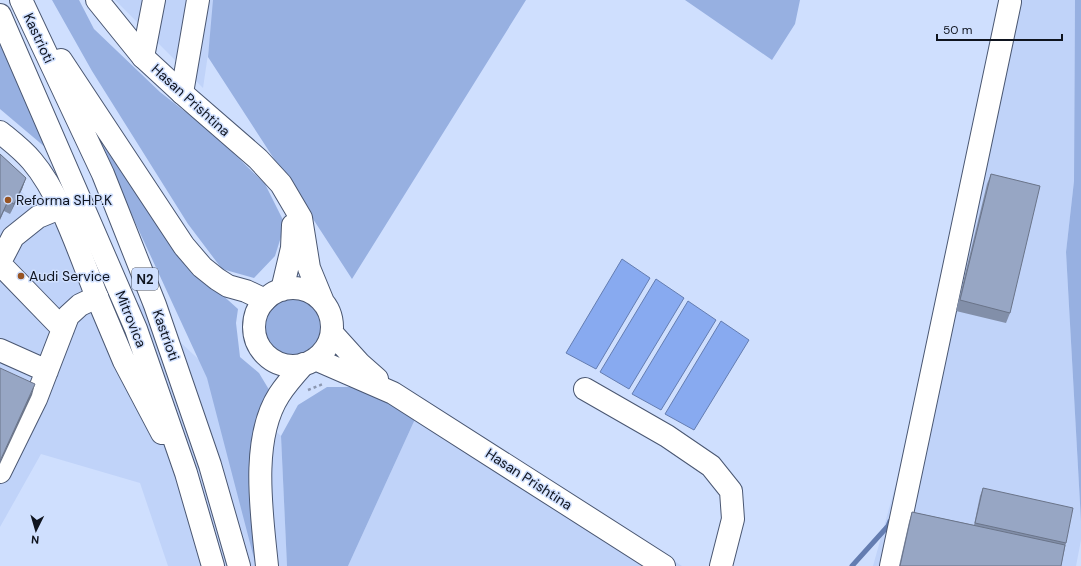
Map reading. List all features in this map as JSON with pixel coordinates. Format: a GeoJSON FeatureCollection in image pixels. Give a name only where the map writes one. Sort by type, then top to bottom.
{"type":"FeatureCollection","features":[{"type":"Feature","properties":{"kind":"main road","name":"Hasan Prishtina"},"geometry":{"type":"LineString","coordinates":[[97,0],[143,57],[258,159],[278,179],[290,196],[301,218],[309,268],[323,302]]}},
{"type":"Feature","properties":{"kind":"main road"},"geometry":{"type":"LineString","coordinates":[[182,93],[198,0]]}},
{"type":"Feature","properties":{"kind":"main road"},"geometry":{"type":"LineString","coordinates":[[22,2],[184,246],[202,267],[228,286],[246,291],[273,295]]}},
{"type":"Feature","properties":{"kind":"main road","name":"Kastrioti"},"geometry":{"type":"LineString","coordinates":[[22,2],[103,174],[155,305],[210,465],[239,566]]}},
{"type":"Feature","properties":{"kind":"main road"},"geometry":{"type":"LineString","coordinates":[[891,566],[1010,2]]}},
{"type":"Feature","properties":{"kind":"main road"},"geometry":{"type":"LineString","coordinates":[[143,57],[150,4]]}},
{"type":"Feature","properties":{"kind":"main road","name":"Mitrovica"},"geometry":{"type":"LineString","coordinates":[[0,15],[136,329],[186,474]]}},
{"type":"Feature","properties":{"kind":"main road"},"geometry":{"type":"LineString","coordinates":[[0,132],[33,161],[60,208],[119,350],[137,388],[186,474]]}},
{"type":"Feature","properties":{"kind":"main road","name":"Hasan Prishtina"},"geometry":{"type":"LineString","coordinates":[[273,295],[293,242],[293,219],[290,196]]}},
{"type":"Feature","properties":{"kind":"main road"},"geometry":{"type":"LineString","coordinates":[[60,208],[38,217],[13,237],[0,263],[63,329]]}},
{"type":"Feature","properties":{"kind":"main road"},"geometry":{"type":"LineString","coordinates":[[267,566],[261,488],[264,437],[268,417],[278,396],[309,362],[323,352],[332,333],[332,322],[329,312],[323,302],[315,295],[304,290],[293,288],[273,295],[259,309],[255,320],[257,342],[271,359],[282,364],[293,366],[309,362]]}},
{"type":"Feature","properties":{"kind":"main road"},"geometry":{"type":"LineString","coordinates":[[0,472],[36,399],[68,316],[73,310],[97,297]]}},
{"type":"Feature","properties":{"kind":"main road","name":"Hasan Prishtina"},"geometry":{"type":"LineString","coordinates":[[332,333],[360,364],[393,393]]}},
{"type":"Feature","properties":{"kind":"main road"},"geometry":{"type":"LineString","coordinates":[[0,350],[47,371]]}},
{"type":"Feature","properties":{"kind":"main road","name":"Hasan Prishtina"},"geometry":{"type":"LineString","coordinates":[[309,362],[366,380],[393,393],[664,566]]}},
{"type":"Feature","properties":{"kind":"main road"},"geometry":{"type":"LineString","coordinates":[[585,389],[667,436],[711,466],[731,491],[734,519],[721,566]]}},
{"type":"Feature","properties":{"kind":"main road","name":"N2"},"geometry":{"type":"LineString","coordinates":[[186,474],[213,566]]}},
{"type":"Feature","properties":{"kind":"path"},"geometry":{"type":"LineString","coordinates":[[304,392],[329,383]]}},
{"type":"Feature","properties":{"kind":"shaded area"},"geometry":{"type":"Polygon","coordinates":[[[52,0],[79,0],[94,29],[160,92],[215,135],[265,184],[285,224],[275,256],[254,278],[222,269],[188,224],[92,71],[52,0]]]}},
{"type":"Feature","properties":{"kind":"shaded area"},"geometry":{"type":"Polygon","coordinates":[[[115,0],[216,0],[203,88],[115,0]]]}},
{"type":"Feature","properties":{"kind":"shaded area"},"geometry":{"type":"Polygon","coordinates":[[[213,0],[526,0],[352,279],[208,57],[213,0]]]}},
{"type":"Feature","properties":{"kind":"shaded area"},"geometry":{"type":"Polygon","coordinates":[[[685,0],[800,0],[795,24],[772,60],[685,0]]]}},
{"type":"Feature","properties":{"kind":"shaded area"},"geometry":{"type":"Polygon","coordinates":[[[1000,0],[1075,0],[1074,181],[1066,252],[1081,521],[1081,540],[1076,566],[873,566],[897,480],[1000,0]]]}},
{"type":"Feature","properties":{"kind":"shaded area"},"geometry":{"type":"Polygon","coordinates":[[[1075,0],[1081,0],[1081,521],[1066,252],[1074,181],[1075,0]]]}},
{"type":"Feature","properties":{"kind":"shaded area"},"geometry":{"type":"Polygon","coordinates":[[[0,40],[52,153],[0,109],[0,40]]]}},
{"type":"Feature","properties":{"kind":"shaded area"},"geometry":{"type":"Polygon","coordinates":[[[92,129],[179,256],[238,309],[236,323],[240,357],[259,373],[271,393],[259,566],[256,566],[207,378],[92,129]]]}},
{"type":"Feature","properties":{"kind":"shaded area"},"geometry":{"type":"Polygon","coordinates":[[[0,170],[62,232],[281,436],[287,566],[168,566],[140,483],[41,454],[0,527],[0,170]]]}},
{"type":"Feature","properties":{"kind":"shaded area"},"geometry":{"type":"Polygon","coordinates":[[[622,259],[650,278],[596,369],[566,353],[622,259]]]}},
{"type":"Feature","properties":{"kind":"shaded area"},"geometry":{"type":"Polygon","coordinates":[[[656,279],[684,298],[629,389],[600,372],[656,279]]]}},
{"type":"Feature","properties":{"kind":"shaded area"},"geometry":{"type":"Polygon","coordinates":[[[295,297],[312,302],[320,310],[325,327],[320,344],[312,352],[295,357],[278,352],[270,344],[265,327],[270,310],[278,302],[295,297]]]}},
{"type":"Feature","properties":{"kind":"shaded area"},"geometry":{"type":"Polygon","coordinates":[[[688,301],[716,320],[661,410],[632,394],[688,301]]]}},
{"type":"Feature","properties":{"kind":"shaded area"},"geometry":{"type":"Polygon","coordinates":[[[721,321],[749,340],[694,430],[665,414],[721,321]]]}},
{"type":"Feature","properties":{"kind":"shaded area"},"geometry":{"type":"Polygon","coordinates":[[[327,387],[365,387],[416,417],[348,566],[287,566],[281,436],[298,405],[327,387]]]}},
{"type":"Feature","properties":{"kind":"shaded area"},"geometry":{"type":"Polygon","coordinates":[[[423,398],[682,566],[348,566],[416,417],[423,398]]]}},
{"type":"Feature","properties":{"kind":"building","name":"Reforma SH.P.K"},"geometry":{"type":"Polygon","coordinates":[[[0,154],[26,178],[14,204],[8,201],[0,218],[0,154]]]}},
{"type":"Feature","properties":{"kind":"building"},"geometry":{"type":"Polygon","coordinates":[[[991,174],[1040,186],[1010,313],[960,300],[991,174]]]}},
{"type":"Feature","properties":{"kind":"building"},"geometry":{"type":"Polygon","coordinates":[[[0,368],[35,384],[0,461],[0,368]]]}},
{"type":"Feature","properties":{"kind":"building"},"geometry":{"type":"Polygon","coordinates":[[[983,488],[1073,508],[1066,543],[975,523],[983,488]]]}},
{"type":"Feature","properties":{"kind":"building"},"geometry":{"type":"Polygon","coordinates":[[[912,512],[1065,545],[1061,566],[900,566],[912,512]]]}},
{"type":"Feature","properties":{"kind":"waterway"},"geometry":{"type":"LineString","coordinates":[[852,566],[888,526],[890,521]]}},
{"type":"Feature","properties":{"kind":"place","name":"Reforma SH.P.K"},"geometry":{"type":"Point","coordinates":[8,200]}},
{"type":"Feature","properties":{"kind":"place","name":"Audi Service"},"geometry":{"type":"Point","coordinates":[21,276]}}]}
